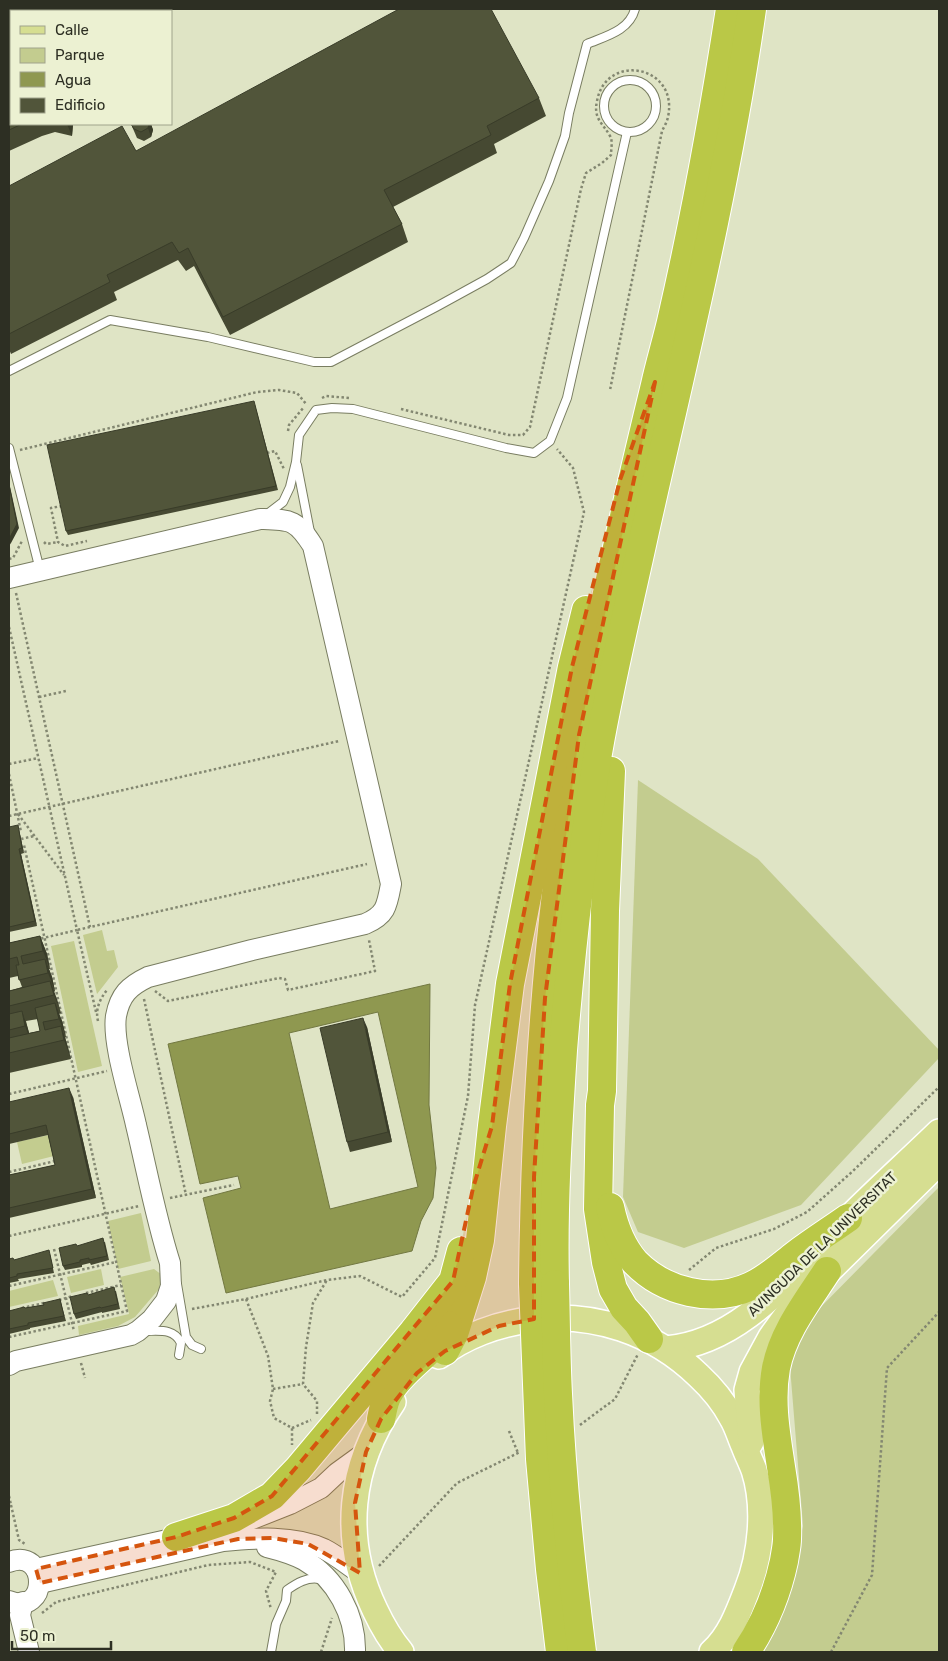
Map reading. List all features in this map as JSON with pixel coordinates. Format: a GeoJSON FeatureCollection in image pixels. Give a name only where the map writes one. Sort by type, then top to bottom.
{"type":"FeatureCollection","features":[{"type":"Feature","properties":{"kind":"highway"},"geometry":{"type":"LineString","coordinates":[[582,1652],[575,1601],[558,1394],[544,1284],[534,1177],[547,979],[560,858],[579,735],[604,609],[690,230],[730,9]]}},
{"type":"Feature","properties":{"kind":"highway"},"geometry":{"type":"LineString","coordinates":[[560,1652],[540,1458],[544,1284],[554,1240],[558,1132],[568,984],[587,824],[599,751],[620,645],[710,240],[738,96],[752,9]]}},
{"type":"Feature","properties":{"kind":"highway"},"geometry":{"type":"LineString","coordinates":[[445,1351],[454,1334],[474,1268],[480,1240],[510,984],[572,667],[620,480],[655,382]]}},
{"type":"Feature","properties":{"kind":"highway"},"geometry":{"type":"LineString","coordinates":[[620,645],[620,698],[611,776],[606,892],[598,1208],[606,1262],[613,1289],[624,1308],[637,1322],[651,1347]]}},
{"type":"Feature","properties":{"kind":"highway"},"geometry":{"type":"LineString","coordinates":[[602,1091],[605,1106],[606,1177],[613,1219],[622,1242],[635,1261],[653,1277],[684,1291],[707,1295],[730,1293],[750,1287],[774,1273],[794,1256],[848,1218]]}},
{"type":"Feature","properties":{"kind":"highway"},"geometry":{"type":"LineString","coordinates":[[381,1419],[388,1394],[407,1371],[431,1351],[443,1336],[453,1315],[473,1241],[492,1126]]}},
{"type":"Feature","properties":{"kind":"highway"},"geometry":{"type":"LineString","coordinates":[[183,1547],[272,1496],[298,1469],[413,1332],[453,1281],[473,1188],[492,1126]]}},
{"type":"Feature","properties":{"kind":"highway"},"geometry":{"type":"LineString","coordinates":[[746,1652],[766,1618],[780,1579],[788,1541],[786,1499],[775,1425],[774,1396],[776,1368],[793,1322],[826,1271]]}},
{"type":"Feature","properties":{"kind":"main road","name":"AVINGUDA DE LA UNIVERSITAT"},"geometry":{"type":"LineString","coordinates":[[651,1347],[678,1348],[704,1341],[727,1330],[750,1314],[773,1294],[848,1218],[939,1132]]}},
{"type":"Feature","properties":{"kind":"main road","name":"AVINGUDA DE LA UNIVERSITAT"},"geometry":{"type":"LineString","coordinates":[[754,1472],[747,1390],[752,1372],[772,1337],[795,1304],[826,1271],[939,1162]]}},
{"type":"Feature","properties":{"kind":"main road"},"geometry":{"type":"LineString","coordinates":[[401,1652],[381,1641],[365,1588],[370,1570],[354,1531],[354,1503],[359,1475],[366,1452],[381,1419],[400,1392],[445,1351],[474,1335],[499,1326],[543,1318],[588,1320],[614,1325],[651,1347],[685,1363],[711,1388],[732,1418],[754,1472],[760,1521],[759,1546],[754,1572],[736,1619],[712,1652]]}},
{"type":"Feature","properties":{"kind":"street"},"geometry":{"type":"LineString","coordinates":[[9,1365],[16,1361],[138,1331],[152,1319],[166,1301],[171,1286],[170,1263],[122,1068],[115,1030],[119,1004],[126,992],[133,984],[148,977],[365,924],[376,919],[382,913],[388,903],[391,884],[313,546],[303,530],[288,520],[260,519],[40,571],[12,583]]}},
{"type":"Feature","properties":{"kind":"street"},"geometry":{"type":"LineString","coordinates":[[38,1576],[183,1547],[210,1532],[256,1518],[290,1504],[320,1488],[366,1452]]}},
{"type":"Feature","properties":{"kind":"street"},"geometry":{"type":"LineString","coordinates":[[38,1576],[62,1578],[217,1542],[273,1538],[308,1544],[370,1570]]}},
{"type":"Feature","properties":{"kind":"street"},"geometry":{"type":"LineString","coordinates":[[217,1542],[255,1544],[277,1549],[304,1560],[323,1574],[337,1591],[347,1608],[353,1629],[355,1652]]}},
{"type":"Feature","properties":{"kind":"street"},"geometry":{"type":"LineString","coordinates":[[9,1561],[20,1560],[27,1562],[38,1576],[38,1590],[35,1596],[17,1608],[29,1652]]}},
{"type":"Feature","properties":{"kind":"lane"},"geometry":{"type":"LineString","coordinates":[[9,372],[110,320],[193,334],[314,362],[331,362],[487,279],[511,262],[524,238],[549,181],[565,136],[568,113],[587,44],[626,26],[635,9]]}},
{"type":"Feature","properties":{"kind":"lane"},"geometry":{"type":"LineString","coordinates":[[634,81],[651,91],[655,99],[656,108],[654,118],[647,126],[638,131],[627,132],[618,129],[610,123],[606,116],[605,102],[610,91],[615,86],[622,82],[634,81]]}},
{"type":"Feature","properties":{"kind":"lane"},"geometry":{"type":"LineString","coordinates":[[260,519],[282,502],[290,487],[296,462],[299,436],[316,410],[332,408],[353,409],[506,448],[534,453],[550,441],[567,398],[627,132]]}},
{"type":"Feature","properties":{"kind":"lane"},"geometry":{"type":"LineString","coordinates":[[9,450],[40,571]]}},
{"type":"Feature","properties":{"kind":"lane"},"geometry":{"type":"LineString","coordinates":[[296,462],[313,546]]}},
{"type":"Feature","properties":{"kind":"lane"},"geometry":{"type":"LineString","coordinates":[[170,1263],[175,1273],[186,1337],[192,1345],[201,1349]]}},
{"type":"Feature","properties":{"kind":"lane"},"geometry":{"type":"LineString","coordinates":[[138,1331],[167,1331],[176,1335],[181,1343],[179,1355]]}},
{"type":"Feature","properties":{"kind":"lane"},"geometry":{"type":"LineString","coordinates":[[183,1547],[217,1542]]}},
{"type":"Feature","properties":{"kind":"lane"},"geometry":{"type":"LineString","coordinates":[[62,1578],[87,1582]]}},
{"type":"Feature","properties":{"kind":"lane"},"geometry":{"type":"LineString","coordinates":[[271,1652],[276,1624],[286,1601],[287,1590],[311,1578],[329,1581]]}},
{"type":"Feature","properties":{"kind":"path"},"geometry":{"type":"LineString","coordinates":[[400,409],[509,435],[523,435],[530,427],[581,189],[586,173],[611,155],[611,138],[598,121],[596,103],[605,83],[624,70],[634,69],[645,72],[664,86],[668,98],[668,118],[662,131],[610,390]]}},
{"type":"Feature","properties":{"kind":"path"},"geometry":{"type":"LineString","coordinates":[[9,450],[258,392],[279,390],[297,394],[307,405]]}},
{"type":"Feature","properties":{"kind":"path"},"geometry":{"type":"LineString","coordinates":[[319,399],[326,396],[354,398]]}},
{"type":"Feature","properties":{"kind":"path"},"geometry":{"type":"LineString","coordinates":[[288,433],[289,425],[307,405],[313,402]]}},
{"type":"Feature","properties":{"kind":"path"},"geometry":{"type":"LineString","coordinates":[[191,1309],[246,1299],[327,1280],[360,1276],[402,1297],[435,1258],[468,1096],[475,1005],[584,512],[573,468],[550,441]]}},
{"type":"Feature","properties":{"kind":"path"},"geometry":{"type":"LineString","coordinates":[[267,453],[275,451],[284,470],[285,463]]}},
{"type":"Feature","properties":{"kind":"path"},"geometry":{"type":"LineString","coordinates":[[58,542],[51,508],[62,506]]}},
{"type":"Feature","properties":{"kind":"path"},"geometry":{"type":"LineString","coordinates":[[9,559],[13,558],[23,540],[28,538]]}},
{"type":"Feature","properties":{"kind":"path"},"geometry":{"type":"LineString","coordinates":[[42,540],[46,544],[58,542],[65,546],[93,540]]}},
{"type":"Feature","properties":{"kind":"path"},"geometry":{"type":"LineString","coordinates":[[12,583],[90,927]]}},
{"type":"Feature","properties":{"kind":"path"},"geometry":{"type":"LineString","coordinates":[[9,628],[96,1014]]}},
{"type":"Feature","properties":{"kind":"path"},"geometry":{"type":"LineString","coordinates":[[39,697],[66,691]]}},
{"type":"Feature","properties":{"kind":"path"},"geometry":{"type":"LineString","coordinates":[[9,816],[339,741]]}},
{"type":"Feature","properties":{"kind":"path"},"geometry":{"type":"LineString","coordinates":[[9,764],[38,758]]}},
{"type":"Feature","properties":{"kind":"path"},"geometry":{"type":"LineString","coordinates":[[9,774],[22,832]]}},
{"type":"Feature","properties":{"kind":"path"},"geometry":{"type":"LineString","coordinates":[[18,814],[65,876]]}},
{"type":"Feature","properties":{"kind":"path"},"geometry":{"type":"LineString","coordinates":[[21,839],[34,836]]}},
{"type":"Feature","properties":{"kind":"path"},"geometry":{"type":"LineString","coordinates":[[9,1338],[127,1311],[24,845]]}},
{"type":"Feature","properties":{"kind":"path"},"geometry":{"type":"LineString","coordinates":[[36,940],[367,864]]}},
{"type":"Feature","properties":{"kind":"path"},"geometry":{"type":"LineString","coordinates":[[152,989],[168,1001],[279,978],[285,978],[288,990],[375,971],[367,932]]}},
{"type":"Feature","properties":{"kind":"path"},"geometry":{"type":"LineString","coordinates":[[143,995],[186,1195]]}},
{"type":"Feature","properties":{"kind":"path"},"geometry":{"type":"LineString","coordinates":[[9,1094],[110,1071]]}},
{"type":"Feature","properties":{"kind":"path"},"geometry":{"type":"LineString","coordinates":[[688,1271],[716,1248],[774,1229],[807,1212],[853,1171],[939,1087]]}},
{"type":"Feature","properties":{"kind":"path"},"geometry":{"type":"LineString","coordinates":[[9,1172],[55,1161]]}},
{"type":"Feature","properties":{"kind":"path"},"geometry":{"type":"LineString","coordinates":[[171,1199],[234,1185]]}},
{"type":"Feature","properties":{"kind":"path"},"geometry":{"type":"LineString","coordinates":[[9,1236],[140,1206]]}},
{"type":"Feature","properties":{"kind":"path"},"geometry":{"type":"LineString","coordinates":[[54,1249],[76,1339]]}},
{"type":"Feature","properties":{"kind":"path"},"geometry":{"type":"LineString","coordinates":[[9,1286],[116,1262]]}},
{"type":"Feature","properties":{"kind":"path"},"geometry":{"type":"LineString","coordinates":[[246,1299],[268,1356],[273,1389],[270,1402],[274,1418],[292,1428],[310,1422],[318,1413],[317,1401],[303,1384],[306,1347],[313,1303],[327,1280]]}},
{"type":"Feature","properties":{"kind":"path"},"geometry":{"type":"LineString","coordinates":[[84,1294],[121,1285]]}},
{"type":"Feature","properties":{"kind":"path"},"geometry":{"type":"LineString","coordinates":[[56,1300],[75,1296]]}},
{"type":"Feature","properties":{"kind":"path"},"geometry":{"type":"LineString","coordinates":[[18,1309],[47,1302]]}},
{"type":"Feature","properties":{"kind":"path"},"geometry":{"type":"LineString","coordinates":[[831,1652],[872,1575],[886,1368],[939,1312]]}},
{"type":"Feature","properties":{"kind":"path"},"geometry":{"type":"LineString","coordinates":[[574,1430],[615,1399],[651,1347]]}},
{"type":"Feature","properties":{"kind":"path"},"geometry":{"type":"LineString","coordinates":[[79,1356],[85,1378]]}},
{"type":"Feature","properties":{"kind":"path"},"geometry":{"type":"LineString","coordinates":[[273,1389],[303,1384]]}},
{"type":"Feature","properties":{"kind":"path"},"geometry":{"type":"LineString","coordinates":[[292,1428],[292,1453]]}},
{"type":"Feature","properties":{"kind":"path"},"geometry":{"type":"LineString","coordinates":[[508,1431],[518,1453]]}},
{"type":"Feature","properties":{"kind":"path"},"geometry":{"type":"LineString","coordinates":[[370,1570],[457,1483],[512,1455]]}},
{"type":"Feature","properties":{"kind":"path"},"geometry":{"type":"LineString","coordinates":[[9,1496],[19,1540],[26,1544]]}},
{"type":"Feature","properties":{"kind":"path"},"geometry":{"type":"LineString","coordinates":[[17,1608],[45,1612],[56,1602],[208,1565],[250,1562],[276,1572],[266,1591],[271,1609]]}},
{"type":"Feature","properties":{"kind":"path"},"geometry":{"type":"LineString","coordinates":[[320,1652],[332,1617]]}},
{"type":"Feature","properties":{"kind":"highlighted area"},"geometry":{"type":"Polygon","coordinates":[[[655,382],[579,735],[545,998],[534,1177],[534,1319],[499,1326],[445,1351],[417,1373],[381,1419],[366,1452],[355,1503],[360,1573],[308,1544],[273,1538],[238,1539],[40,1583],[36,1569],[176,1537],[234,1518],[272,1496],[453,1281],[473,1188],[492,1126],[510,984],[572,667],[620,480],[655,382]]]}},
{"type":"Feature","properties":{"kind":"green space"},"geometry":{"type":"Polygon","coordinates":[[[638,780],[758,859],[939,1050],[939,1058],[801,1205],[684,1248],[638,1232],[623,1197],[638,780]]]}},
{"type":"Feature","properties":{"kind":"green space"},"geometry":{"type":"Polygon","coordinates":[[[102,930],[107,951],[114,950],[118,967],[97,994],[83,935],[102,930]]]}},
{"type":"Feature","properties":{"kind":"green space"},"geometry":{"type":"Polygon","coordinates":[[[74,941],[102,1066],[78,1072],[51,946],[74,941]]]}},
{"type":"Feature","properties":{"kind":"green space"},"geometry":{"type":"Polygon","coordinates":[[[49,1135],[54,1156],[22,1164],[17,1142],[49,1135]]]}},
{"type":"Feature","properties":{"kind":"green space"},"geometry":{"type":"Polygon","coordinates":[[[939,1187],[939,1652],[756,1652],[787,1602],[803,1526],[790,1367],[808,1320],[939,1187]]]}},
{"type":"Feature","properties":{"kind":"green space"},"geometry":{"type":"Polygon","coordinates":[[[141,1213],[151,1261],[118,1269],[108,1221],[141,1213]]]}},
{"type":"Feature","properties":{"kind":"green space"},"geometry":{"type":"Polygon","coordinates":[[[101,1269],[104,1285],[71,1293],[67,1277],[101,1269]]]}},
{"type":"Feature","properties":{"kind":"green space"},"geometry":{"type":"Polygon","coordinates":[[[154,1269],[162,1275],[159,1289],[135,1317],[118,1326],[79,1335],[78,1326],[129,1314],[120,1277],[154,1269]]]}},
{"type":"Feature","properties":{"kind":"green space"},"geometry":{"type":"Polygon","coordinates":[[[53,1280],[58,1296],[9,1307],[9,1291],[53,1280]]]}},
{"type":"Feature","properties":{"kind":"water"},"geometry":{"type":"Polygon","coordinates":[[[430,984],[429,1105],[436,1168],[433,1198],[421,1221],[412,1251],[226,1293],[203,1198],[241,1188],[238,1176],[200,1184],[168,1044],[430,984]],[[378,1012],[289,1033],[330,1209],[418,1187],[378,1012]]]}},
{"type":"Feature","properties":{"kind":"building"},"geometry":{"type":"Polygon","coordinates":[[[399,9],[491,9],[539,98],[487,126],[491,135],[384,190],[402,224],[223,317],[188,248],[179,253],[172,242],[107,275],[110,282],[9,334],[9,186],[122,126],[136,151],[399,9]]]}},
{"type":"Feature","properties":{"kind":"building"},"geometry":{"type":"Polygon","coordinates":[[[9,93],[10,125],[20,125],[9,130],[9,93]]]}},
{"type":"Feature","properties":{"kind":"building"},"geometry":{"type":"Polygon","coordinates":[[[132,125],[149,125],[148,128],[141,132],[134,129],[132,125]]]}},
{"type":"Feature","properties":{"kind":"building"},"geometry":{"type":"Polygon","coordinates":[[[254,401],[276,486],[66,531],[47,445],[254,401]]]}},
{"type":"Feature","properties":{"kind":"building"},"geometry":{"type":"Polygon","coordinates":[[[9,485],[17,524],[9,539],[9,485]]]}},
{"type":"Feature","properties":{"kind":"building"},"geometry":{"type":"Polygon","coordinates":[[[18,825],[22,848],[19,849],[35,921],[9,927],[9,827],[18,825]]]}},
{"type":"Feature","properties":{"kind":"building"},"geometry":{"type":"Polygon","coordinates":[[[40,936],[43,951],[21,956],[23,964],[45,959],[48,973],[19,980],[16,965],[19,965],[17,957],[9,959],[9,943],[40,936]]]}},
{"type":"Feature","properties":{"kind":"building"},"geometry":{"type":"Polygon","coordinates":[[[50,981],[54,995],[9,1006],[9,991],[50,981]]]}},
{"type":"Feature","properties":{"kind":"building"},"geometry":{"type":"Polygon","coordinates":[[[55,1003],[59,1019],[43,1022],[45,1030],[61,1026],[64,1040],[9,1053],[9,1038],[40,1031],[35,1008],[55,1003]]]}},
{"type":"Feature","properties":{"kind":"building"},"geometry":{"type":"Polygon","coordinates":[[[22,1011],[25,1026],[9,1030],[9,1014],[22,1011]]]}},
{"type":"Feature","properties":{"kind":"building"},"geometry":{"type":"Polygon","coordinates":[[[363,1018],[388,1132],[347,1142],[320,1028],[363,1018]]]}},
{"type":"Feature","properties":{"kind":"building"},"geometry":{"type":"Polygon","coordinates":[[[69,1088],[92,1189],[9,1208],[9,1175],[55,1165],[46,1125],[9,1134],[9,1102],[69,1088]]]}},
{"type":"Feature","properties":{"kind":"building"},"geometry":{"type":"Polygon","coordinates":[[[103,1238],[107,1256],[80,1260],[80,1262],[63,1266],[59,1248],[76,1244],[77,1246],[103,1238]]]}},
{"type":"Feature","properties":{"kind":"building"},"geometry":{"type":"Polygon","coordinates":[[[49,1250],[53,1268],[17,1274],[17,1276],[9,1278],[9,1259],[13,1258],[14,1260],[49,1250]]]}},
{"type":"Feature","properties":{"kind":"building"},"geometry":{"type":"Polygon","coordinates":[[[114,1287],[118,1304],[74,1314],[70,1297],[87,1293],[88,1295],[114,1287]]]}},
{"type":"Feature","properties":{"kind":"building"},"geometry":{"type":"Polygon","coordinates":[[[60,1299],[64,1316],[9,1329],[9,1311],[44,1305],[43,1303],[60,1299]]]}}]}
